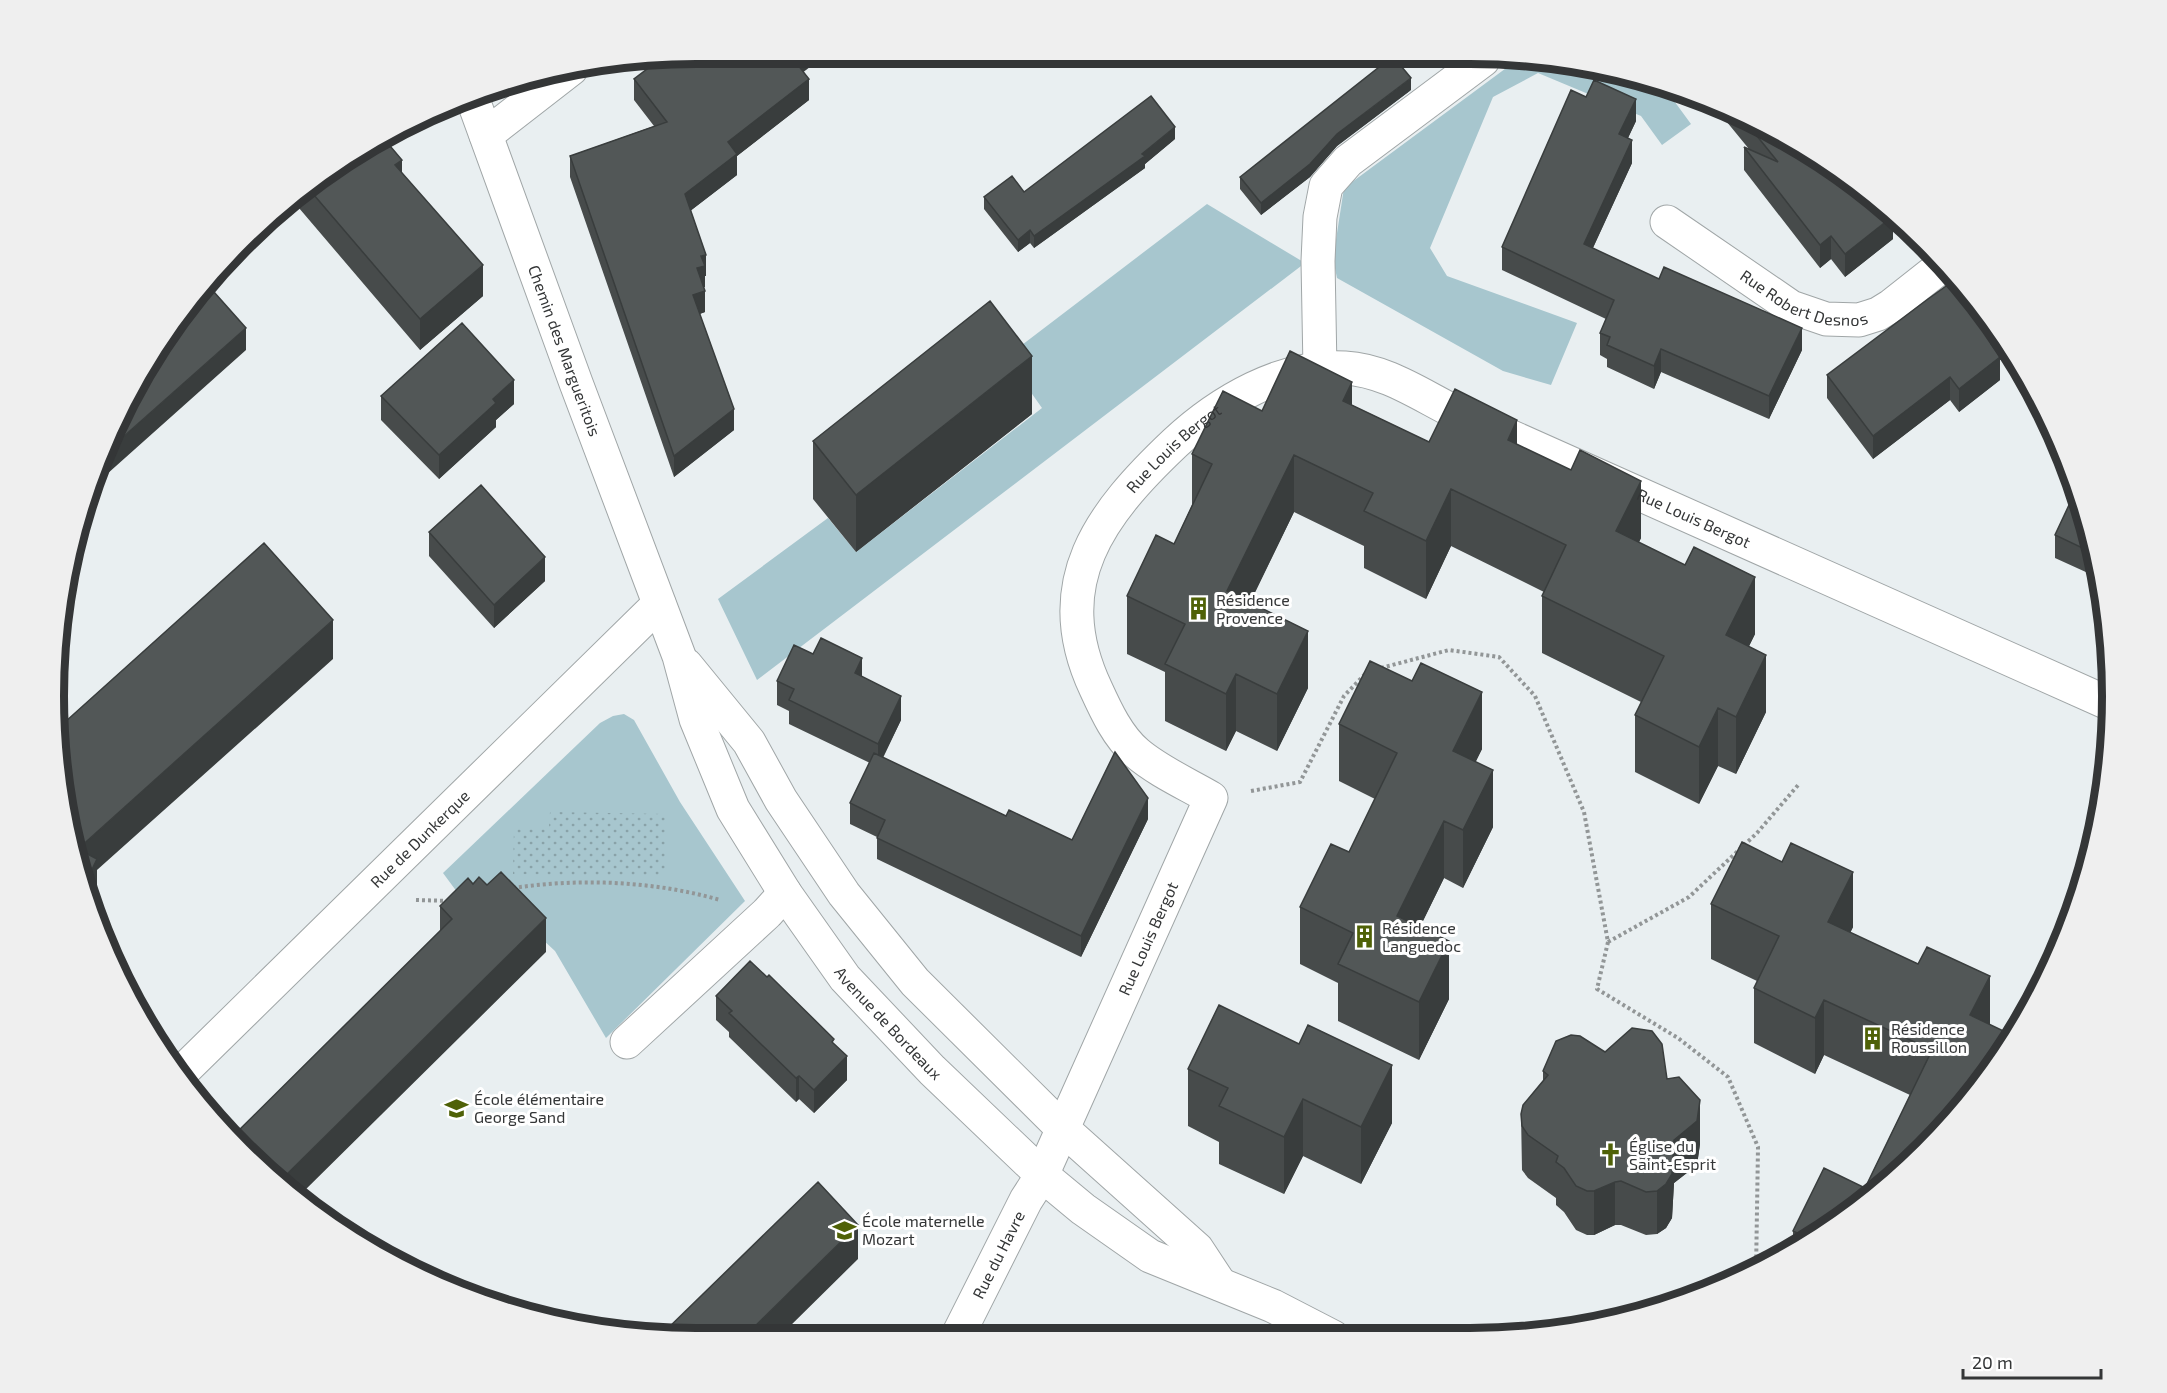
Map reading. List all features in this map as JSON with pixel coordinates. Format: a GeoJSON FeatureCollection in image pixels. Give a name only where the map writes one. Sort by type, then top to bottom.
{"type":"FeatureCollection","features":[{"type":"Feature","properties":{"kind":"street"},"geometry":{"type":"LineString","coordinates":[[1320,369],[1318,261],[1320,217],[1326,186],[1348,161],[1477,64]]}},
{"type":"Feature","properties":{"kind":"street"},"geometry":{"type":"LineString","coordinates":[[486,135],[556,81]]}},
{"type":"Feature","properties":{"kind":"street","name":"Chemin des Margueritois"},"geometry":{"type":"LineString","coordinates":[[475,105],[659,604]]}},
{"type":"Feature","properties":{"kind":"street","name":"Rue Robert Desnos"},"geometry":{"type":"LineString","coordinates":[[1667,222],[1791,307],[1827,319],[1859,320],[1878,314],[1936,270]]}},
{"type":"Feature","properties":{"kind":"street","name":"Rue Louis Bergot"},"geometry":{"type":"LineString","coordinates":[[1042,1175],[1211,798],[1137,753],[1110,720],[1089,676],[1079,631],[1078,590],[1086,559],[1105,518],[1125,493],[1188,431],[1224,406],[1268,382],[1307,369],[1345,368],[1384,375],[1449,409],[2102,700]]}},
{"type":"Feature","properties":{"kind":"street","name":"Avenue de Bordeaux"},"geometry":{"type":"LineString","coordinates":[[659,604],[679,657],[696,719],[733,809],[776,903],[932,1070],[1042,1175],[1083,1209],[1150,1256],[1273,1306],[1316,1328]]}},
{"type":"Feature","properties":{"kind":"street","name":"Rue de Dunkerque"},"geometry":{"type":"LineString","coordinates":[[186,1068],[659,604]]}},
{"type":"Feature","properties":{"kind":"street","name":"Avenue de Bordeaux"},"geometry":{"type":"LineString","coordinates":[[679,657],[749,741],[781,800],[844,894],[915,982],[1062,1128],[1197,1249],[1220,1284]]}},
{"type":"Feature","properties":{"kind":"street"},"geometry":{"type":"LineString","coordinates":[[627,1042],[776,903]]}},
{"type":"Feature","properties":{"kind":"street","name":"Rue du Havre"},"geometry":{"type":"LineString","coordinates":[[962,1328],[1026,1200],[1042,1175]]}},
{"type":"Feature","properties":{"kind":"path"},"geometry":{"type":"LineString","coordinates":[[1211,798],[1300,782],[1344,696],[1365,672],[1449,650],[1499,657],[1535,696],[1584,812],[1608,942],[1597,989],[1677,1038],[1728,1077],[1758,1147],[1756,1260]]}},
{"type":"Feature","properties":{"kind":"path"},"geometry":{"type":"LineString","coordinates":[[1608,942],[1689,897],[1757,833],[1799,784]]}},
{"type":"Feature","properties":{"kind":"path"},"geometry":{"type":"LineString","coordinates":[[505,890],[571,884],[640,884],[716,898],[776,903]]}},
{"type":"Feature","properties":{"kind":"path"},"geometry":{"type":"LineString","coordinates":[[360,898],[453,901]]}},
{"type":"Feature","properties":{"kind":"shaded area"},"geometry":{"type":"Polygon","coordinates":[[[1509,66],[1594,77],[1671,97],[1691,124],[1662,145],[1641,116],[1538,73],[1493,97],[1430,248],[1447,276],[1577,323],[1551,385],[1503,371],[1337,278],[1333,259],[1344,188],[1509,66]]]}},
{"type":"Feature","properties":{"kind":"shaded area"},"geometry":{"type":"Polygon","coordinates":[[[1207,204],[1305,263],[757,680],[718,599],[828,518],[856,552],[1042,408],[1006,357],[1207,204]]]}},
{"type":"Feature","properties":{"kind":"shaded area"},"geometry":{"type":"Polygon","coordinates":[[[624,714],[634,720],[680,802],[745,901],[606,1038],[555,951],[500,900],[460,896],[443,873],[600,723],[613,716],[624,714]]]}},
{"type":"Feature","properties":{"kind":"shaded area"},"geometry":{"type":"Polygon","coordinates":[[[550,812],[667,814],[666,877],[513,874],[514,827],[549,827],[550,812]]]}},
{"type":"Feature","properties":{"kind":"building"},"geometry":{"type":"Polygon","coordinates":[[[797,64],[809,79],[728,142],[737,154],[685,194],[706,255],[701,256],[705,266],[697,268],[705,291],[693,295],[734,409],[674,456],[570,156],[667,122],[634,79],[651,66],[655,66],[797,64]]]}},
{"type":"Feature","properties":{"kind":"building"},"geometry":{"type":"Polygon","coordinates":[[[1383,64],[1399,64],[1411,78],[1337,134],[1310,164],[1261,203],[1240,177],[1383,64]]]}},
{"type":"Feature","properties":{"kind":"building"},"geometry":{"type":"Polygon","coordinates":[[[1594,80],[1636,99],[1619,134],[1632,140],[1584,244],[1659,279],[1664,267],[1802,328],[1769,396],[1661,349],[1654,366],[1607,345],[1610,337],[1600,333],[1614,300],[1502,247],[1571,90],[1586,97],[1594,80]]]}},
{"type":"Feature","properties":{"kind":"building"},"geometry":{"type":"Polygon","coordinates":[[[1151,96],[1175,127],[1142,154],[1145,156],[1034,236],[1030,230],[1018,240],[984,197],[1012,176],[1024,192],[1151,96]]]}},
{"type":"Feature","properties":{"kind":"building"},"geometry":{"type":"Polygon","coordinates":[[[1754,132],[1822,171],[1887,221],[1845,254],[1831,236],[1820,245],[1744,147],[1778,162],[1754,132]]]}},
{"type":"Feature","properties":{"kind":"building"},"geometry":{"type":"Polygon","coordinates":[[[389,144],[402,160],[395,165],[483,265],[420,319],[313,194],[345,171],[389,144]]]}},
{"type":"Feature","properties":{"kind":"building"},"geometry":{"type":"Polygon","coordinates":[[[1949,284],[1994,342],[1991,344],[2000,357],[1959,389],[1950,377],[1873,436],[1827,375],[1949,284]]]}},
{"type":"Feature","properties":{"kind":"building"},"geometry":{"type":"Polygon","coordinates":[[[213,290],[246,328],[120,440],[149,380],[171,345],[213,290]]]}},
{"type":"Feature","properties":{"kind":"building"},"geometry":{"type":"Polygon","coordinates":[[[990,301],[1032,356],[856,495],[813,441],[990,301]]]}},
{"type":"Feature","properties":{"kind":"building"},"geometry":{"type":"Polygon","coordinates":[[[462,323],[514,380],[493,399],[496,403],[439,455],[381,396],[462,323]]]}},
{"type":"Feature","properties":{"kind":"building"},"geometry":{"type":"Polygon","coordinates":[[[1290,351],[1352,382],[1343,401],[1429,442],[1455,389],[1517,420],[1508,440],[1571,470],[1580,450],[1641,481],[1616,531],[1685,565],[1694,547],[1755,577],[1726,635],[1766,655],[1736,717],[1718,708],[1699,747],[1635,715],[1664,656],[1542,596],[1566,545],[1451,489],[1426,541],[1364,511],[1373,493],[1294,455],[1227,591],[1308,631],[1277,694],[1236,674],[1226,694],[1165,664],[1185,624],[1127,596],[1156,535],[1174,544],[1212,464],[1192,454],[1223,391],[1262,411],[1290,351]]]}},
{"type":"Feature","properties":{"kind":"building"},"geometry":{"type":"Polygon","coordinates":[[[481,485],[545,557],[494,605],[429,532],[481,485]]]}},
{"type":"Feature","properties":{"kind":"building"},"geometry":{"type":"Polygon","coordinates":[[[2071,500],[2085,549],[2055,535],[2071,500]]]}},
{"type":"Feature","properties":{"kind":"building"},"geometry":{"type":"Polygon","coordinates":[[[264,543],[333,620],[83,845],[70,779],[65,722],[264,543]]]}},
{"type":"Feature","properties":{"kind":"building"},"geometry":{"type":"Polygon","coordinates":[[[821,638],[862,658],[855,673],[901,696],[878,744],[789,700],[794,689],[777,681],[794,645],[813,654],[821,638]]]}},
{"type":"Feature","properties":{"kind":"building"},"geometry":{"type":"Polygon","coordinates":[[[1370,661],[1412,681],[1421,663],[1482,692],[1453,751],[1493,770],[1463,830],[1444,821],[1397,916],[1449,941],[1419,1002],[1338,964],[1353,933],[1300,907],[1331,844],[1349,852],[1397,753],[1339,724],[1370,661]]]}},
{"type":"Feature","properties":{"kind":"building"},"geometry":{"type":"Polygon","coordinates":[[[1115,752],[1148,798],[1081,936],[877,838],[885,820],[850,803],[874,753],[1006,816],[1009,810],[1072,840],[1115,752]]]}},
{"type":"Feature","properties":{"kind":"building"},"geometry":{"type":"Polygon","coordinates":[[[1742,842],[1782,862],[1791,843],[1853,872],[1828,922],[1918,964],[1927,947],[1990,976],[1970,1015],[2006,1032],[1972,1081],[1917,1143],[1855,1198],[1801,1235],[1793,1231],[1824,1168],[1865,1188],[1932,1050],[1824,1000],[1815,1018],[1754,988],[1779,936],[1711,904],[1742,842]]]}},
{"type":"Feature","properties":{"kind":"building"},"geometry":{"type":"Polygon","coordinates":[[[84,852],[97,859],[90,873],[84,852]]]}},
{"type":"Feature","properties":{"kind":"building"},"geometry":{"type":"Polygon","coordinates":[[[501,872],[546,918],[285,1176],[238,1131],[452,919],[440,906],[468,878],[473,884],[479,877],[487,885],[501,872]]]}},
{"type":"Feature","properties":{"kind":"building"},"geometry":{"type":"Polygon","coordinates":[[[750,961],[767,977],[769,975],[834,1039],[832,1042],[847,1056],[814,1090],[799,1076],[796,1078],[729,1013],[732,1011],[716,996],[750,961]]]}},
{"type":"Feature","properties":{"kind":"building"},"geometry":{"type":"Polygon","coordinates":[[[1219,1005],[1299,1044],[1308,1025],[1392,1065],[1361,1127],[1303,1099],[1284,1137],[1219,1106],[1228,1088],[1188,1069],[1219,1005]]]}},
{"type":"Feature","properties":{"kind":"building","name":"Église du Saint-Esprit"},"geometry":{"type":"Polygon","coordinates":[[[1632,1028],[1652,1031],[1662,1044],[1667,1079],[1679,1077],[1700,1100],[1697,1121],[1674,1140],[1672,1174],[1666,1184],[1657,1191],[1646,1192],[1621,1181],[1594,1191],[1587,1191],[1576,1186],[1564,1168],[1556,1162],[1558,1156],[1528,1135],[1522,1126],[1523,1105],[1548,1075],[1543,1071],[1556,1041],[1571,1035],[1580,1036],[1605,1052],[1632,1028]]]}},
{"type":"Feature","properties":{"kind":"building"},"geometry":{"type":"Polygon","coordinates":[[[818,1182],[858,1225],[753,1328],[669,1327],[818,1182]]]}},
{"type":"Feature","properties":{"kind":"place","name":"Résidence Provence"},"geometry":{"type":"Point","coordinates":[1198,609]}},
{"type":"Feature","properties":{"kind":"place","name":"Résidence Languedoc"},"geometry":{"type":"Point","coordinates":[1364,937]}},
{"type":"Feature","properties":{"kind":"place","name":"Résidence Roussillon"},"geometry":{"type":"Point","coordinates":[1873,1038]}},
{"type":"Feature","properties":{"kind":"place","name":"École élémentaire George Sand"},"geometry":{"type":"Point","coordinates":[456,1108]}},
{"type":"Feature","properties":{"kind":"place","name":"Église du Saint-Esprit"},"geometry":{"type":"Point","coordinates":[1611,1155]}},
{"type":"Feature","properties":{"kind":"place","name":"École maternelle Mozart"},"geometry":{"type":"Point","coordinates":[844,1230]}}]}
